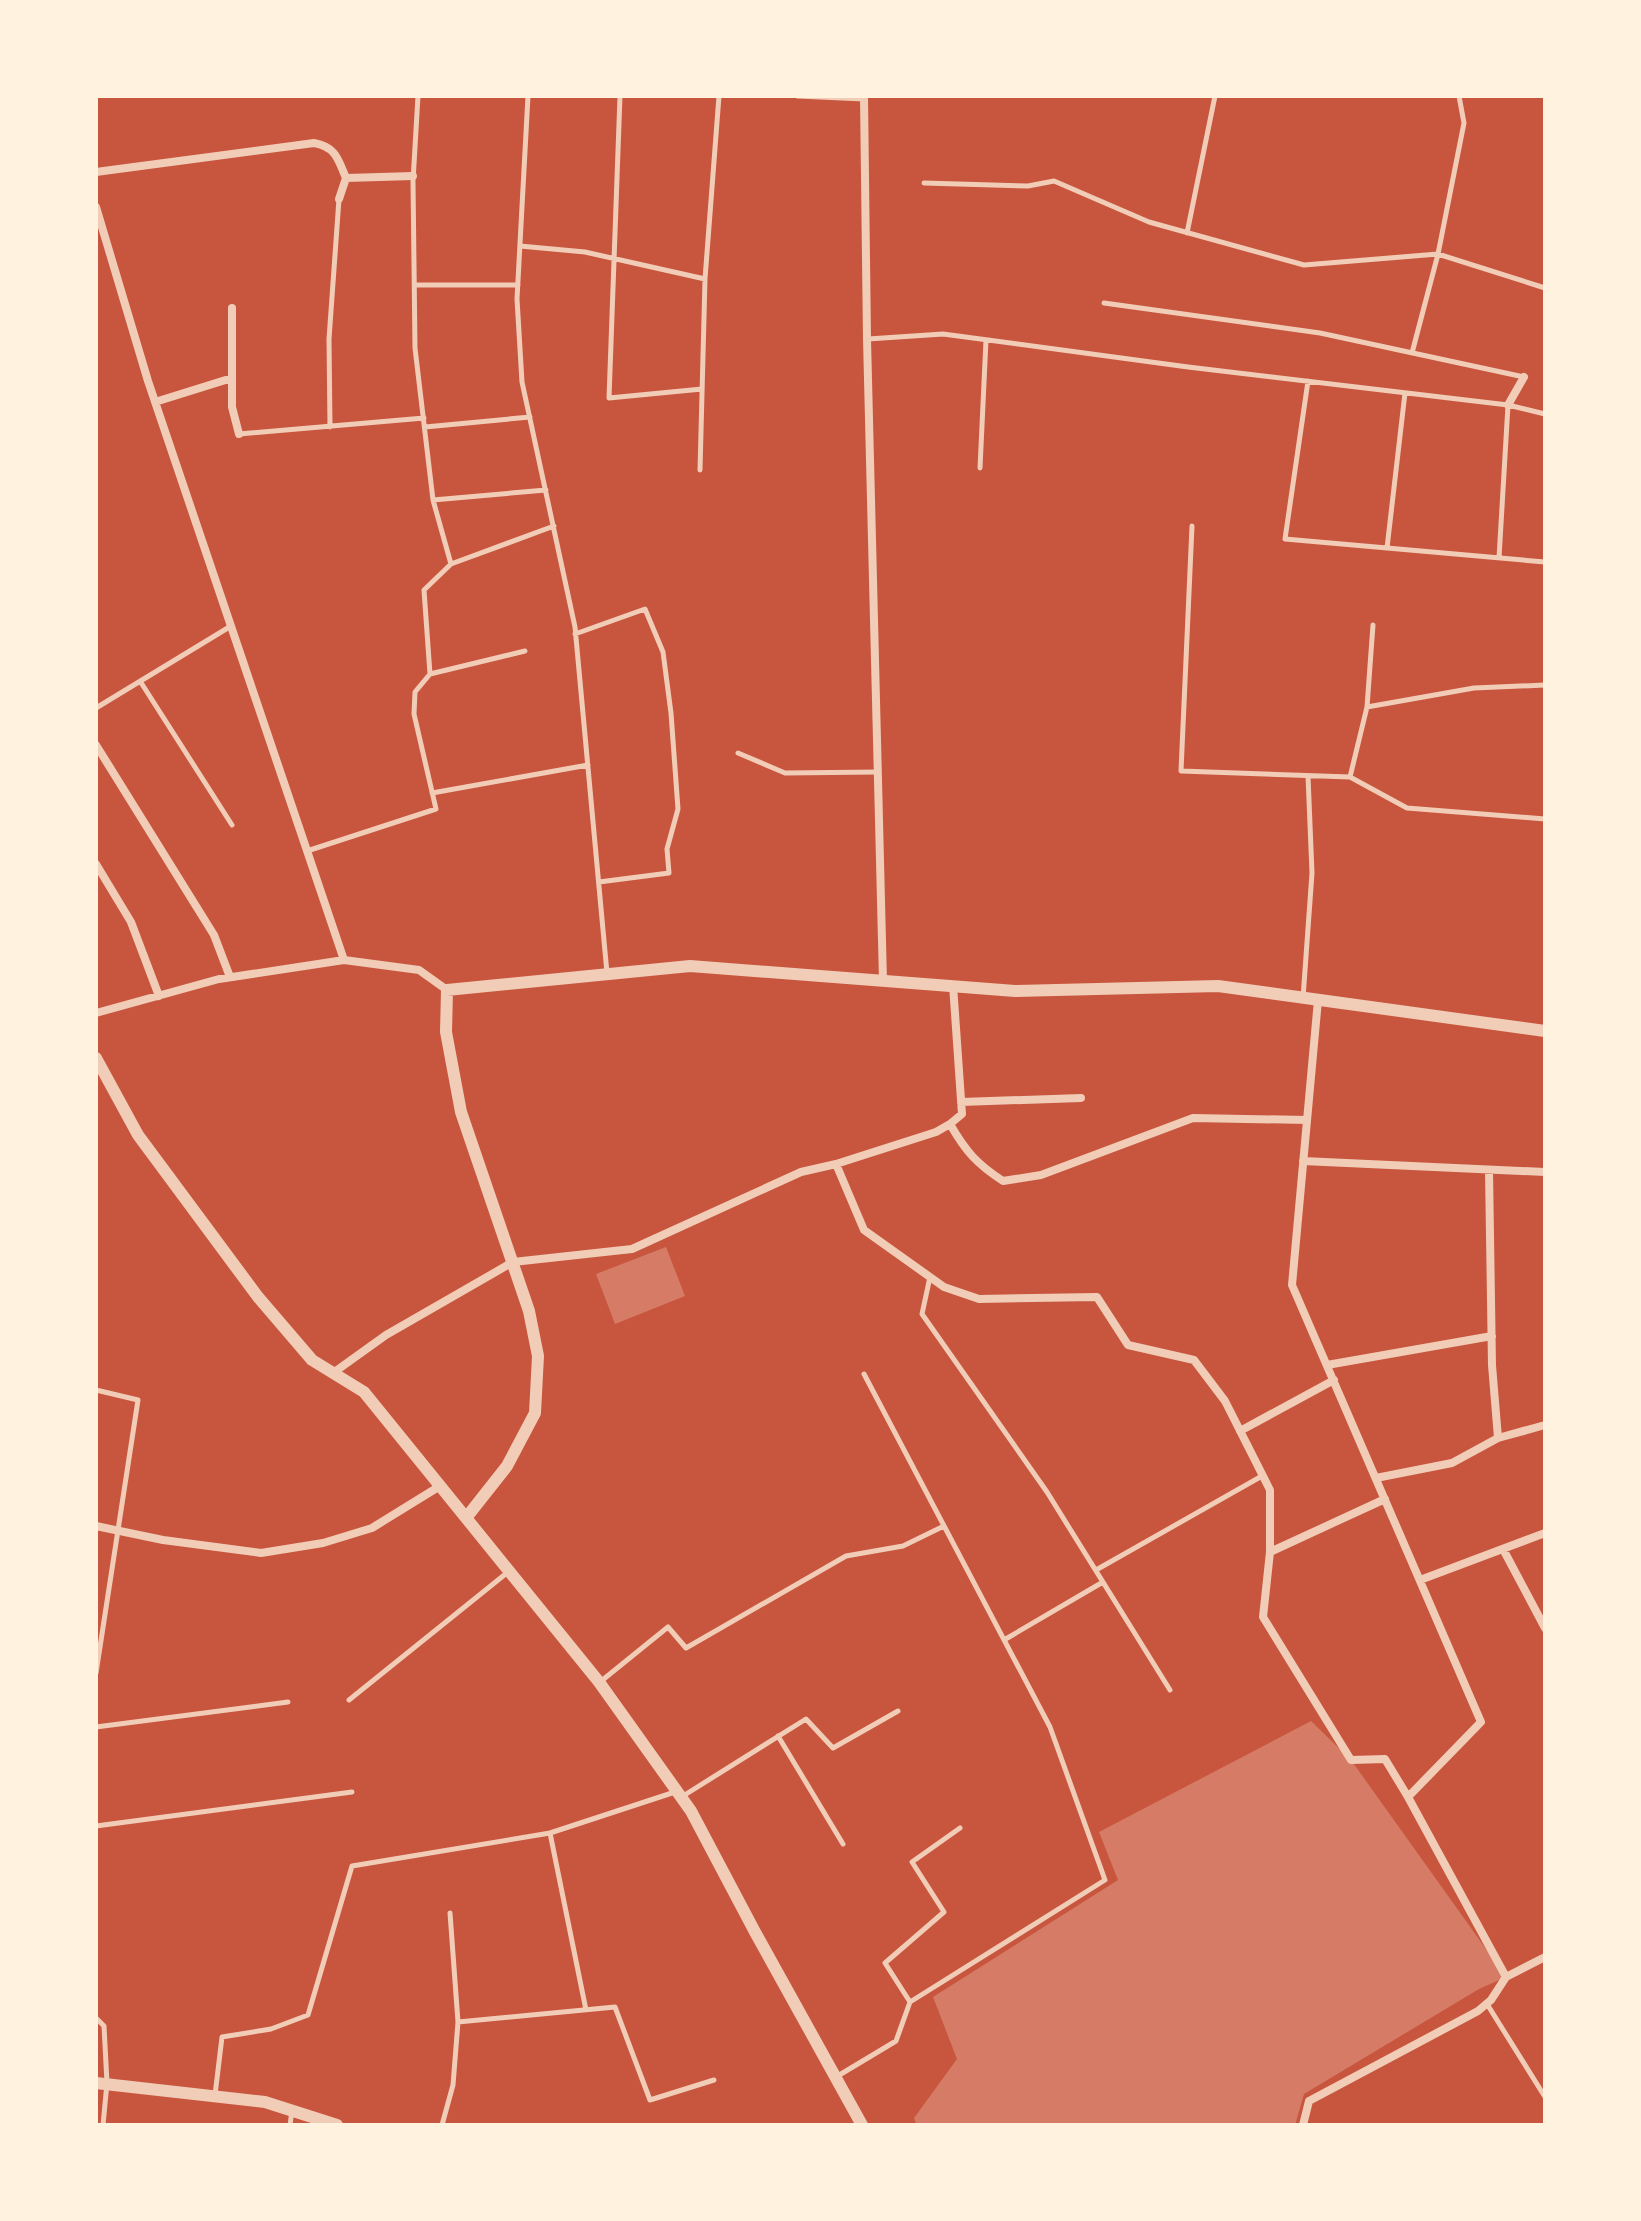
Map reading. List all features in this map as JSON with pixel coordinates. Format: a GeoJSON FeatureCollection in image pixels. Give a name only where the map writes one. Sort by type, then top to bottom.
{"type":"FeatureCollection","features":[{"type":"Feature","properties":{"kind":"street"},"geometry":{"type":"LineString","coordinates":[[864,97],[883,981]]}},
{"type":"Feature","properties":{"kind":"street"},"geometry":{"type":"LineString","coordinates":[[96,172],[314,143],[327,145],[336,155],[346,178],[339,199]]}},
{"type":"Feature","properties":{"kind":"street"},"geometry":{"type":"LineString","coordinates":[[346,178],[413,176]]}},
{"type":"Feature","properties":{"kind":"street"},"geometry":{"type":"LineString","coordinates":[[96,207],[155,402],[344,960]]}},
{"type":"Feature","properties":{"kind":"street"},"geometry":{"type":"LineString","coordinates":[[232,308],[232,407],[239,434]]}},
{"type":"Feature","properties":{"kind":"street"},"geometry":{"type":"LineString","coordinates":[[1508,405],[1524,377]]}},
{"type":"Feature","properties":{"kind":"street"},"geometry":{"type":"LineString","coordinates":[[155,402],[232,378]]}},
{"type":"Feature","properties":{"kind":"street"},"geometry":{"type":"LineString","coordinates":[[96,745],[214,935],[230,977]]}},
{"type":"Feature","properties":{"kind":"street"},"geometry":{"type":"LineString","coordinates":[[96,864],[131,922],[159,996]]}},
{"type":"Feature","properties":{"kind":"street"},"geometry":{"type":"LineString","coordinates":[[96,1013],[230,977],[344,960],[419,970],[447,990],[690,966],[1015,991],[1218,986],[1545,1031]]}},
{"type":"Feature","properties":{"kind":"street"},"geometry":{"type":"LineString","coordinates":[[333,1373],[386,1335],[513,1262],[632,1249],[801,1172],[936,1132],[950,1124],[962,1114],[953,985]]}},
{"type":"Feature","properties":{"kind":"street"},"geometry":{"type":"LineString","coordinates":[[447,990],[446,1032],[461,1112],[529,1311],[538,1356],[535,1413],[507,1466],[466,1518]]}},
{"type":"Feature","properties":{"kind":"street"},"geometry":{"type":"LineString","coordinates":[[1318,1000],[1292,1285],[1481,1722],[1408,1797]]}},
{"type":"Feature","properties":{"kind":"street"},"geometry":{"type":"LineString","coordinates":[[96,1058],[138,1135],[258,1297],[312,1360],[364,1392],[599,1682],[691,1811],[862,2125]]}},
{"type":"Feature","properties":{"kind":"street"},"geometry":{"type":"LineString","coordinates":[[961,1102],[1081,1098]]}},
{"type":"Feature","properties":{"kind":"street"},"geometry":{"type":"LineString","coordinates":[[950,1124],[962,1145],[981,1167],[1003,1181],[1041,1175],[1193,1118],[1307,1120]]}},
{"type":"Feature","properties":{"kind":"street"},"geometry":{"type":"LineString","coordinates":[[1303,1161],[1545,1172]]}},
{"type":"Feature","properties":{"kind":"street"},"geometry":{"type":"LineString","coordinates":[[836,1164],[864,1230],[944,1287],[979,1299],[1097,1297],[1128,1345],[1194,1360],[1225,1401],[1270,1490],[1270,1552],[1263,1617],[1351,1760],[1385,1759],[1506,1977]]}},
{"type":"Feature","properties":{"kind":"street"},"geometry":{"type":"LineString","coordinates":[[1489,1170],[1492,1336],[1498,1438]]}},
{"type":"Feature","properties":{"kind":"street"},"geometry":{"type":"LineString","coordinates":[[1327,1365],[1492,1336]]}},
{"type":"Feature","properties":{"kind":"street"},"geometry":{"type":"LineString","coordinates":[[1240,1431],[1334,1380]]}},
{"type":"Feature","properties":{"kind":"street"},"geometry":{"type":"LineString","coordinates":[[1376,1478],[1452,1463],[1498,1438],[1545,1425]]}},
{"type":"Feature","properties":{"kind":"street"},"geometry":{"type":"LineString","coordinates":[[96,1526],[163,1540],[261,1553],[323,1543],[372,1528],[440,1486]]}},
{"type":"Feature","properties":{"kind":"street"},"geometry":{"type":"LineString","coordinates":[[1270,1552],[1385,1499]]}},
{"type":"Feature","properties":{"kind":"street"},"geometry":{"type":"LineString","coordinates":[[1420,1580],[1545,1533]]}},
{"type":"Feature","properties":{"kind":"street"},"geometry":{"type":"LineString","coordinates":[[1503,1549],[1545,1628]]}},
{"type":"Feature","properties":{"kind":"street"},"geometry":{"type":"LineString","coordinates":[[1303,2125],[1309,2101],[1478,2011],[1506,1977],[1545,1957]]}},
{"type":"Feature","properties":{"kind":"street"},"geometry":{"type":"LineString","coordinates":[[102,2083],[265,2102],[337,2125]]}},
{"type":"Feature","properties":{"kind":"lane"},"geometry":{"type":"LineString","coordinates":[[418,96],[413,176],[415,348],[433,500],[451,564]]}},
{"type":"Feature","properties":{"kind":"lane"},"geometry":{"type":"LineString","coordinates":[[528,96],[518,285],[522,382],[575,634],[607,974]]}},
{"type":"Feature","properties":{"kind":"lane"},"geometry":{"type":"LineString","coordinates":[[620,96],[609,398],[702,389]]}},
{"type":"Feature","properties":{"kind":"lane"},"geometry":{"type":"LineString","coordinates":[[700,470],[705,279],[719,96]]}},
{"type":"Feature","properties":{"kind":"lane"},"geometry":{"type":"LineString","coordinates":[[797,96],[864,97]]}},
{"type":"Feature","properties":{"kind":"lane"},"geometry":{"type":"LineString","coordinates":[[1187,233],[1215,96]]}},
{"type":"Feature","properties":{"kind":"lane"},"geometry":{"type":"LineString","coordinates":[[1412,353],[1438,254],[1464,123],[1459,96]]}},
{"type":"Feature","properties":{"kind":"lane"},"geometry":{"type":"LineString","coordinates":[[924,183],[1028,186],[1054,181],[1149,222],[1304,265],[1438,254],[1545,288]]}},
{"type":"Feature","properties":{"kind":"lane"},"geometry":{"type":"LineString","coordinates":[[330,427],[329,339],[339,199]]}},
{"type":"Feature","properties":{"kind":"lane"},"geometry":{"type":"LineString","coordinates":[[520,246],[585,252],[705,279]]}},
{"type":"Feature","properties":{"kind":"lane"},"geometry":{"type":"LineString","coordinates":[[414,285],[518,285]]}},
{"type":"Feature","properties":{"kind":"lane"},"geometry":{"type":"LineString","coordinates":[[1104,303],[1320,333],[1524,377]]}},
{"type":"Feature","properties":{"kind":"lane"},"geometry":{"type":"LineString","coordinates":[[867,339],[943,334],[1508,405],[1545,414]]}},
{"type":"Feature","properties":{"kind":"lane"},"geometry":{"type":"LineString","coordinates":[[980,468],[986,340]]}},
{"type":"Feature","properties":{"kind":"lane"},"geometry":{"type":"LineString","coordinates":[[1308,381],[1285,539],[1545,562]]}},
{"type":"Feature","properties":{"kind":"lane"},"geometry":{"type":"LineString","coordinates":[[1387,548],[1405,393]]}},
{"type":"Feature","properties":{"kind":"lane"},"geometry":{"type":"LineString","coordinates":[[1499,558],[1508,405]]}},
{"type":"Feature","properties":{"kind":"lane"},"geometry":{"type":"LineString","coordinates":[[425,427],[530,417]]}},
{"type":"Feature","properties":{"kind":"lane"},"geometry":{"type":"LineString","coordinates":[[239,434],[424,418]]}},
{"type":"Feature","properties":{"kind":"lane"},"geometry":{"type":"LineString","coordinates":[[433,500],[546,490]]}},
{"type":"Feature","properties":{"kind":"lane"},"geometry":{"type":"LineString","coordinates":[[430,674],[424,590],[451,564],[554,526]]}},
{"type":"Feature","properties":{"kind":"lane"},"geometry":{"type":"LineString","coordinates":[[1192,526],[1181,771],[1350,777],[1407,808],[1545,819]]}},
{"type":"Feature","properties":{"kind":"lane"},"geometry":{"type":"LineString","coordinates":[[575,634],[645,609],[663,652],[671,713],[678,809],[667,849],[669,873],[599,882]]}},
{"type":"Feature","properties":{"kind":"lane"},"geometry":{"type":"LineString","coordinates":[[1350,777],[1367,707],[1373,625]]}},
{"type":"Feature","properties":{"kind":"lane"},"geometry":{"type":"LineString","coordinates":[[96,708],[231,626]]}},
{"type":"Feature","properties":{"kind":"lane"},"geometry":{"type":"LineString","coordinates":[[307,851],[436,809],[414,714],[415,692],[430,674],[525,651]]}},
{"type":"Feature","properties":{"kind":"lane"},"geometry":{"type":"LineString","coordinates":[[140,681],[232,825]]}},
{"type":"Feature","properties":{"kind":"lane"},"geometry":{"type":"LineString","coordinates":[[1367,707],[1474,688],[1545,685]]}},
{"type":"Feature","properties":{"kind":"lane"},"geometry":{"type":"LineString","coordinates":[[738,753],[785,773],[878,772]]}},
{"type":"Feature","properties":{"kind":"lane"},"geometry":{"type":"LineString","coordinates":[[432,793],[588,765]]}},
{"type":"Feature","properties":{"kind":"lane"},"geometry":{"type":"LineString","coordinates":[[1303,998],[1312,873],[1308,776]]}},
{"type":"Feature","properties":{"kind":"lane"},"geometry":{"type":"LineString","coordinates":[[930,1277],[922,1314],[1047,1492],[1170,1690]]}},
{"type":"Feature","properties":{"kind":"lane"},"geometry":{"type":"LineString","coordinates":[[835,2077],[896,2041],[910,2002],[1105,1880],[1050,1727],[864,1374]]}},
{"type":"Feature","properties":{"kind":"lane"},"geometry":{"type":"LineString","coordinates":[[96,1390],[138,1400],[96,1673]]}},
{"type":"Feature","properties":{"kind":"lane"},"geometry":{"type":"LineString","coordinates":[[1096,1570],[1263,1475]]}},
{"type":"Feature","properties":{"kind":"lane"},"geometry":{"type":"LineString","coordinates":[[599,1682],[668,1627],[686,1648],[846,1556],[903,1546],[944,1526]]}},
{"type":"Feature","properties":{"kind":"lane"},"geometry":{"type":"LineString","coordinates":[[349,1700],[509,1571]]}},
{"type":"Feature","properties":{"kind":"lane"},"geometry":{"type":"LineString","coordinates":[[1004,1640],[1103,1582]]}},
{"type":"Feature","properties":{"kind":"lane"},"geometry":{"type":"LineString","coordinates":[[96,1727],[288,1702]]}},
{"type":"Feature","properties":{"kind":"lane"},"geometry":{"type":"LineString","coordinates":[[215,2095],[222,2037],[271,2029],[308,2015],[352,1866],[550,1833],[678,1794],[806,1719],[833,1748],[898,1711]]}},
{"type":"Feature","properties":{"kind":"lane"},"geometry":{"type":"LineString","coordinates":[[778,1736],[843,1844]]}},
{"type":"Feature","properties":{"kind":"lane"},"geometry":{"type":"LineString","coordinates":[[96,1826],[352,1792]]}},
{"type":"Feature","properties":{"kind":"lane"},"geometry":{"type":"LineString","coordinates":[[910,2002],[885,1963],[944,1912],[912,1862],[960,1828]]}},
{"type":"Feature","properties":{"kind":"lane"},"geometry":{"type":"LineString","coordinates":[[550,1833],[586,2010]]}},
{"type":"Feature","properties":{"kind":"lane"},"geometry":{"type":"LineString","coordinates":[[442,2125],[453,2085],[458,2022],[450,1913]]}},
{"type":"Feature","properties":{"kind":"lane"},"geometry":{"type":"LineString","coordinates":[[1486,2004],[1545,2097]]}},
{"type":"Feature","properties":{"kind":"lane"},"geometry":{"type":"LineString","coordinates":[[458,2022],[615,2007],[650,2100],[714,2080]]}},
{"type":"Feature","properties":{"kind":"lane"},"geometry":{"type":"LineString","coordinates":[[96,2018],[104,2026],[103,2125]]}},
{"type":"Feature","properties":{"kind":"lane"},"geometry":{"type":"LineString","coordinates":[[290,2125],[292,2110]]}},
{"type":"Feature","properties":{"kind":"building"},"geometry":{"type":"Polygon","coordinates":[[[666,1247],[685,1296],[615,1324],[596,1274],[666,1247]]]}},
{"type":"Feature","properties":{"kind":"building"},"geometry":{"type":"Polygon","coordinates":[[[1311,1721],[1351,1760],[1506,1977],[1479,1989],[1304,2094],[1295,2125],[917,2125],[914,2118],[957,2059],[933,1997],[1118,1880],[1099,1832],[1311,1721]]]}}]}
